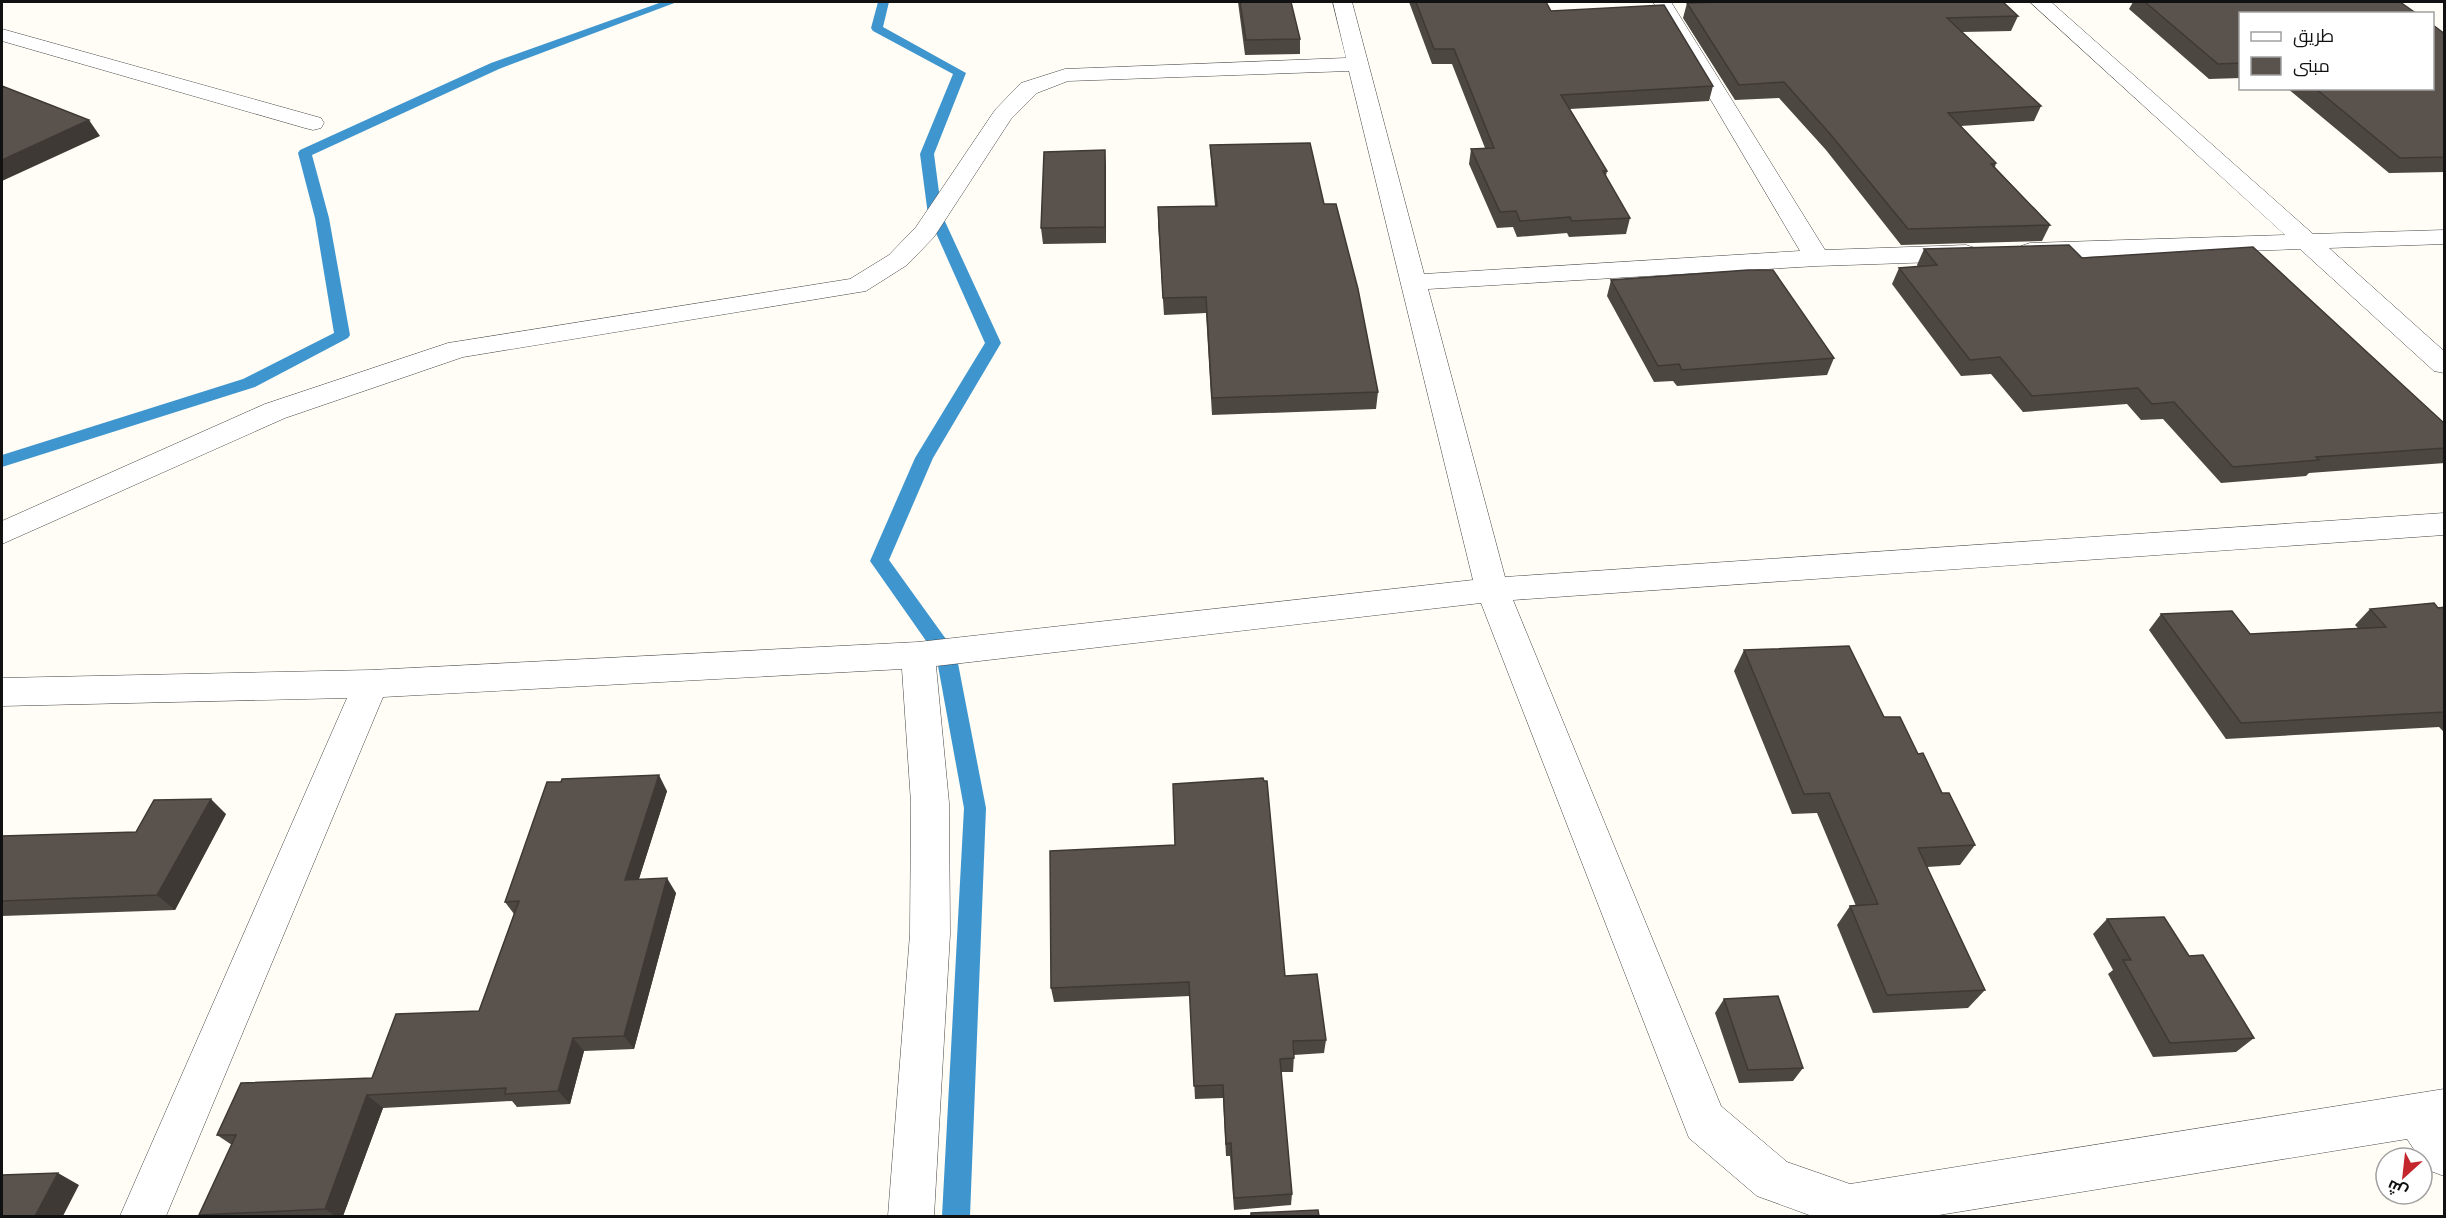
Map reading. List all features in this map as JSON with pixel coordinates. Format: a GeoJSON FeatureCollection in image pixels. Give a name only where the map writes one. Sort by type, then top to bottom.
{"type":"FeatureCollection","features":[{"type":"Feature","properties":{"kind":"street"},"geometry":{"type":"LineString","coordinates":[[1342,2],[1492,590],[1705,1122],[1773,1180],[1850,1207],[2431,1113],[2445,1154]]}},
{"type":"Feature","properties":{"kind":"street"},"geometry":{"type":"LineString","coordinates":[[1662,2],[1817,258]]}},
{"type":"Feature","properties":{"kind":"street"},"geometry":{"type":"LineString","coordinates":[[2040,2],[2445,365]]}},
{"type":"Feature","properties":{"kind":"street"},"geometry":{"type":"LineString","coordinates":[[2,35],[313,123]]}},
{"type":"Feature","properties":{"kind":"street"},"geometry":{"type":"LineString","coordinates":[[2,533],[274,411],[458,349],[857,286],[898,260],[925,232],[1009,108],[1029,88],[1065,75],[1358,64]]}},
{"type":"Feature","properties":{"kind":"street"},"geometry":{"type":"LineString","coordinates":[[1414,282],[1817,258],[2445,237]]}},
{"type":"Feature","properties":{"kind":"street"},"geometry":{"type":"LineString","coordinates":[[2,692],[371,684],[918,655],[1492,590],[2445,524]]}},
{"type":"Feature","properties":{"kind":"street"},"geometry":{"type":"LineString","coordinates":[[911,1216],[930,934],[930,803],[918,655]]}},
{"type":"Feature","properties":{"kind":"street"},"geometry":{"type":"LineString","coordinates":[[143,1216],[371,684]]}},
{"type":"Feature","properties":{"kind":"building"},"geometry":{"type":"Polygon","coordinates":[[[1240,2],[1291,2],[1300,39],[1246,40],[1240,2]]]}},
{"type":"Feature","properties":{"kind":"building"},"geometry":{"type":"Polygon","coordinates":[[[1416,2],[1546,2],[1551,11],[1664,5],[1713,86],[1561,95],[1607,171],[1603,171],[1630,218],[1572,221],[1570,217],[1520,221],[1516,211],[1500,212],[1471,149],[1494,148],[1454,49],[1434,49],[1416,2]]]}},
{"type":"Feature","properties":{"kind":"building"},"geometry":{"type":"Polygon","coordinates":[[[2003,2],[2018,16],[1947,18],[2041,106],[1948,113],[1996,163],[1991,164],[2050,225],[1908,229],[1784,82],[1739,85],[1687,3],[2003,2]]]}},
{"type":"Feature","properties":{"kind":"building"},"geometry":{"type":"Polygon","coordinates":[[[2145,2],[2400,2],[2414,12],[2239,12],[2239,63],[2218,64],[2145,2]]]}},
{"type":"Feature","properties":{"kind":"building"},"geometry":{"type":"Polygon","coordinates":[[[2434,26],[2445,34],[2445,157],[2400,158],[2317,90],[2434,90],[2434,26]]]}},
{"type":"Feature","properties":{"kind":"building"},"geometry":{"type":"Polygon","coordinates":[[[2,86],[89,120],[2,160],[2,86]]]}},
{"type":"Feature","properties":{"kind":"building"},"geometry":{"type":"Polygon","coordinates":[[[1310,143],[1324,204],[1336,204],[1358,289],[1378,392],[1212,398],[1206,297],[1163,298],[1158,207],[1217,206],[1210,145],[1310,143]]]}},
{"type":"Feature","properties":{"kind":"building"},"geometry":{"type":"Polygon","coordinates":[[[1105,150],[1105,227],[1041,228],[1044,152],[1105,150]]]}},
{"type":"Feature","properties":{"kind":"building"},"geometry":{"type":"Polygon","coordinates":[[[2069,245],[2082,258],[2253,247],[2445,424],[2445,448],[2316,457],[2319,460],[2233,467],[2174,402],[2152,404],[2138,388],[2032,396],[2000,357],[1970,360],[1899,268],[1937,265],[1924,249],[2069,245]]]}},
{"type":"Feature","properties":{"kind":"building"},"geometry":{"type":"Polygon","coordinates":[[[1773,270],[1834,358],[1682,370],[1679,364],[1658,366],[1611,280],[1773,270]]]}},
{"type":"Feature","properties":{"kind":"building"},"geometry":{"type":"Polygon","coordinates":[[[2434,603],[2438,608],[2445,607],[2445,712],[2241,723],[2161,614],[2232,611],[2250,634],[2386,627],[2370,609],[2434,603]]]}},
{"type":"Feature","properties":{"kind":"building"},"geometry":{"type":"Polygon","coordinates":[[[1849,646],[1884,717],[1900,717],[1918,754],[1923,753],[1942,793],[1949,793],[1975,845],[1918,848],[1985,990],[1887,995],[1850,906],[1878,904],[1829,793],[1804,794],[1744,650],[1849,646]]]}},
{"type":"Feature","properties":{"kind":"building"},"geometry":{"type":"Polygon","coordinates":[[[659,775],[625,880],[667,878],[624,1036],[573,1038],[558,1091],[505,1094],[506,1088],[367,1095],[325,1209],[199,1215],[236,1135],[217,1135],[241,1083],[372,1078],[396,1014],[479,1011],[519,901],[505,902],[547,782],[561,782],[562,779],[659,775]]]}},
{"type":"Feature","properties":{"kind":"building"},"geometry":{"type":"Polygon","coordinates":[[[1263,778],[1267,781],[1285,976],[1317,974],[1326,1040],[1293,1041],[1294,1058],[1280,1059],[1292,1194],[1234,1198],[1231,1143],[1226,1144],[1223,1085],[1194,1086],[1189,982],[1051,988],[1050,851],[1175,845],[1173,784],[1263,778]]]}},
{"type":"Feature","properties":{"kind":"building"},"geometry":{"type":"Polygon","coordinates":[[[211,799],[157,895],[2,901],[2,836],[136,832],[154,800],[211,799]]]}},
{"type":"Feature","properties":{"kind":"building"},"geometry":{"type":"Polygon","coordinates":[[[2164,917],[2189,956],[2203,955],[2254,1038],[2170,1043],[2123,960],[2131,960],[2107,919],[2164,917]]]}},
{"type":"Feature","properties":{"kind":"building"},"geometry":{"type":"Polygon","coordinates":[[[1778,996],[1803,1068],[1748,1070],[1724,999],[1778,996]]]}},
{"type":"Feature","properties":{"kind":"building"},"geometry":{"type":"Polygon","coordinates":[[[58,1173],[35,1216],[2,1216],[2,1175],[58,1173]]]}},
{"type":"Feature","properties":{"kind":"building"},"geometry":{"type":"Polygon","coordinates":[[[1318,1210],[1319,1216],[1251,1216],[1251,1213],[1318,1210]]]}},
{"type":"Feature","properties":{"kind":"waterway"},"geometry":{"type":"LineString","coordinates":[[2,461],[249,383],[342,335],[322,218],[305,153],[495,66],[671,2]]}},
{"type":"Feature","properties":{"kind":"waterway"},"geometry":{"type":"LineString","coordinates":[[883,2],[877,28],[960,73],[927,154],[935,215],[993,343],[924,458],[879,561],[946,653],[975,808],[956,1216]]}}]}
